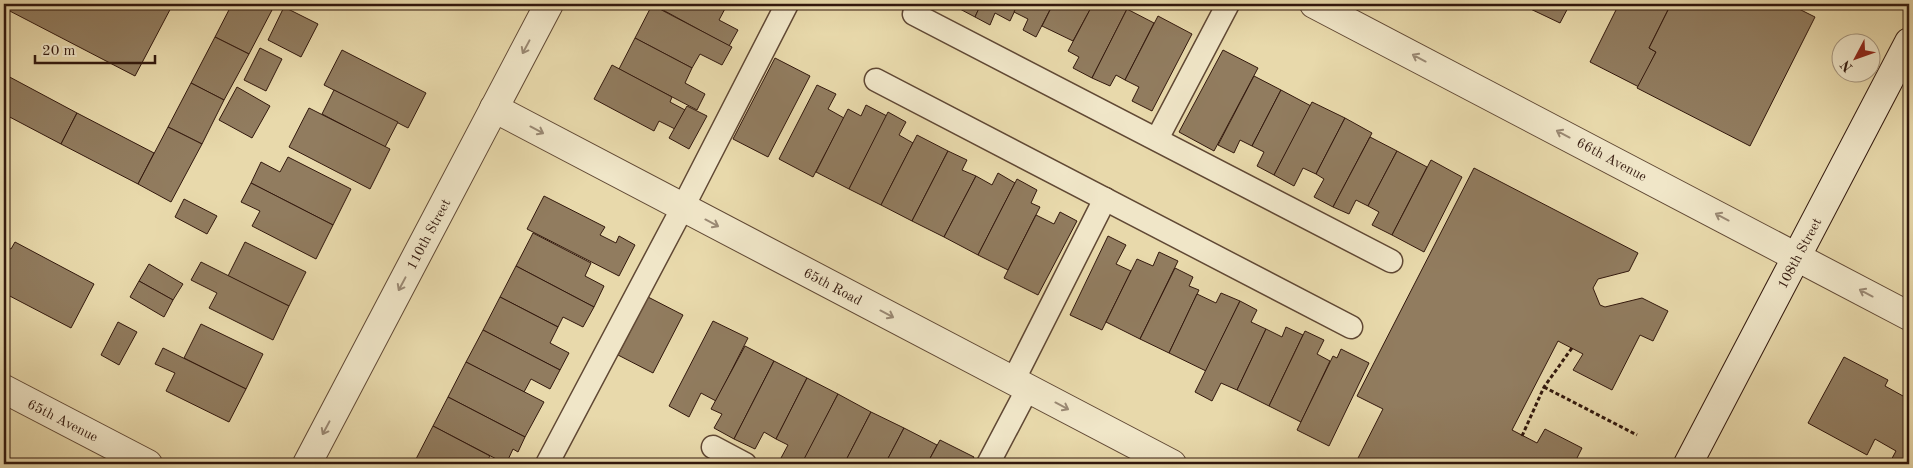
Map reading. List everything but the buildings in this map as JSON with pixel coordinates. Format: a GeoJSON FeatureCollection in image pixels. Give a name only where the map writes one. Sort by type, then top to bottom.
{"type":"FeatureCollection","features":[{"type":"Feature","properties":{"kind":"street","name":"110th Street"},"geometry":{"type":"LineString","coordinates":[[307,464],[549,4]]}},
{"type":"Feature","properties":{"kind":"street","name":"66th Avenue"},"geometry":{"type":"LineString","coordinates":[[1314,4],[1909,316]]}},
{"type":"Feature","properties":{"kind":"street","name":"108th Street"},"geometry":{"type":"LineString","coordinates":[[1688,464],[1909,42]]}},
{"type":"Feature","properties":{"kind":"street","name":"65th Road"},"geometry":{"type":"LineString","coordinates":[[494,108],[1172,464]]}},
{"type":"Feature","properties":{"kind":"street","name":"65th Avenue"},"geometry":{"type":"LineString","coordinates":[[4,389],[148,464]]}},
{"type":"Feature","properties":{"kind":"lane"},"geometry":{"type":"LineString","coordinates":[[546,464],[683,207],[787,4]]}},
{"type":"Feature","properties":{"kind":"lane"},"geometry":{"type":"LineString","coordinates":[[1157,139],[1228,4]]}},
{"type":"Feature","properties":{"kind":"lane"},"geometry":{"type":"LineString","coordinates":[[914,14],[1391,261]]}},
{"type":"Feature","properties":{"kind":"lane"},"geometry":{"type":"LineString","coordinates":[[876,80],[1351,327]]}},
{"type":"Feature","properties":{"kind":"lane"},"geometry":{"type":"LineString","coordinates":[[988,464],[1021,385],[1105,199]]}},
{"type":"Feature","properties":{"kind":"lane"},"geometry":{"type":"LineString","coordinates":[[713,447],[746,464]]}},
{"type":"Feature","properties":{"kind":"path"},"geometry":{"type":"LineString","coordinates":[[1522,436],[1544,387],[1572,348]]}},
{"type":"Feature","properties":{"kind":"path"},"geometry":{"type":"LineString","coordinates":[[1544,387],[1637,435]]}}]}
